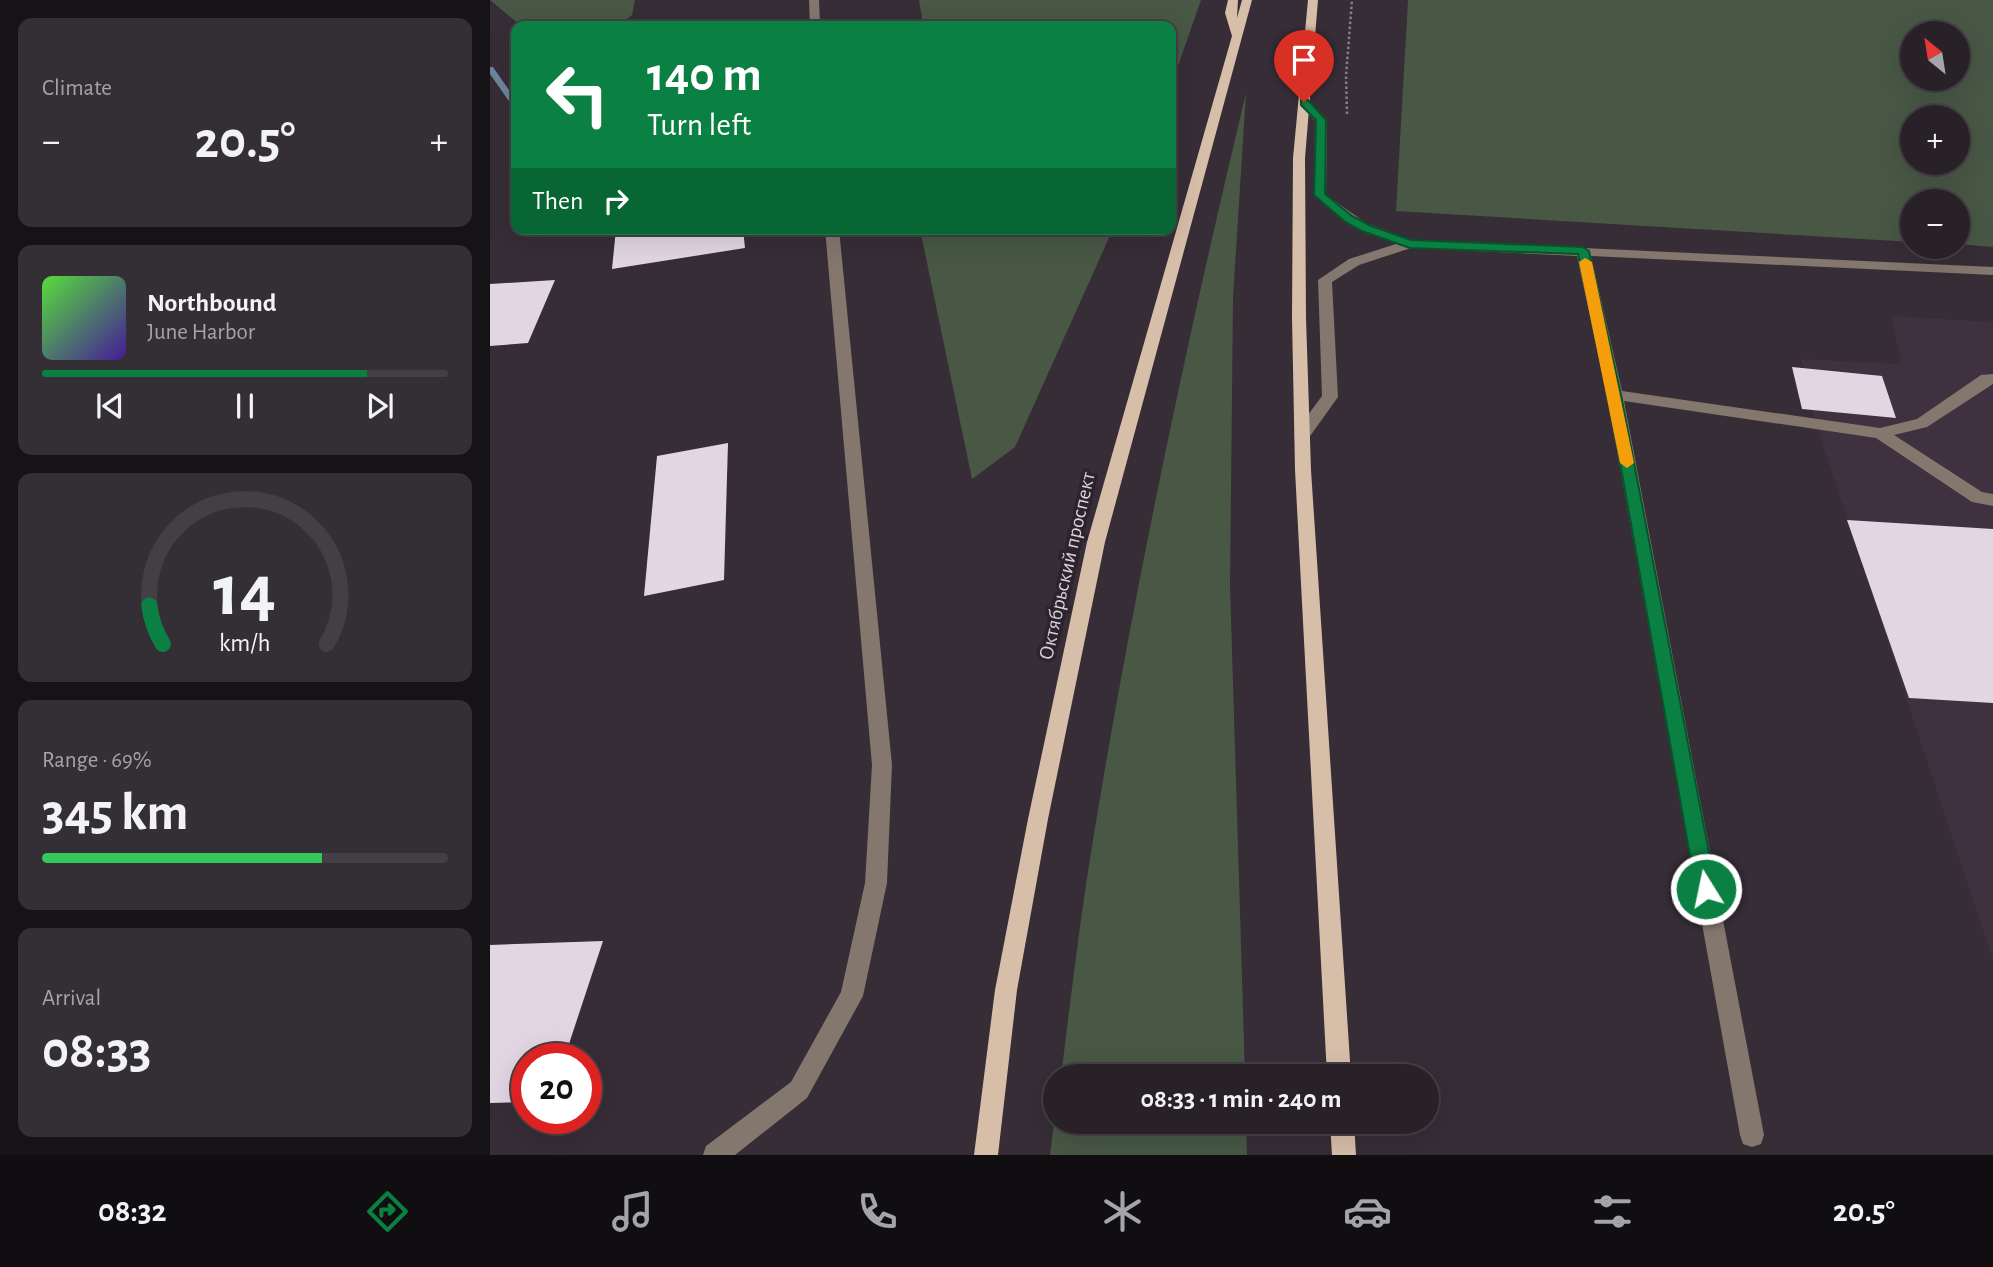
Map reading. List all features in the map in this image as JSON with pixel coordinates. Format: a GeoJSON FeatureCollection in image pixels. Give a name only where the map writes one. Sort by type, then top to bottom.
{"type":"FeatureCollection","features":[{"type":"Feature","properties":{"kind":"main road"},"geometry":{"type":"LineString","coordinates":[[1233,0],[1230,13],[1238,41]]}},
{"type":"Feature","properties":{"kind":"main road","name":"Октябрьский проспект"},"geometry":{"type":"LineString","coordinates":[[986,1155],[1006,990],[1038,819],[1096,542],[1238,41],[1247,0]]}},
{"type":"Feature","properties":{"kind":"main road"},"geometry":{"type":"LineString","coordinates":[[1313,0],[1299,158],[1302,435],[1338,1064]]}},
{"type":"Feature","properties":{"kind":"main road"},"geometry":{"type":"LineString","coordinates":[[1343,1134],[1345,1155]]}},
{"type":"Feature","properties":{"kind":"street"},"geometry":{"type":"LineString","coordinates":[[814,0],[815,21]]}},
{"type":"Feature","properties":{"kind":"street"},"geometry":{"type":"LineString","coordinates":[[1304,102],[1321,120],[1320,195],[1357,224],[1387,238],[1410,244],[1993,271]]}},
{"type":"Feature","properties":{"kind":"street"},"geometry":{"type":"LineString","coordinates":[[715,1155],[799,1090],[852,996],[876,883],[882,765],[833,235]]}},
{"type":"Feature","properties":{"kind":"street"},"geometry":{"type":"LineString","coordinates":[[1302,435],[1330,397],[1325,280],[1354,262],[1410,244]]}},
{"type":"Feature","properties":{"kind":"street"},"geometry":{"type":"LineString","coordinates":[[1583,251],[1615,395],[1752,1136]]}},
{"type":"Feature","properties":{"kind":"street"},"geometry":{"type":"LineString","coordinates":[[1615,395],[1880,433],[1922,423],[1986,379],[1993,379]]}},
{"type":"Feature","properties":{"kind":"street"},"geometry":{"type":"LineString","coordinates":[[1880,433],[1978,498],[1993,500]]}},
{"type":"Feature","properties":{"kind":"path"},"geometry":{"type":"LineString","coordinates":[[1347,114],[1346,76],[1352,0]]}},
{"type":"Feature","properties":{"kind":"shaded area"},"geometry":{"type":"Polygon","coordinates":[[[1891,316],[1993,322],[1993,960],[1816,425],[1801,359],[1901,364],[1891,316]]]}},
{"type":"Feature","properties":{"kind":"green space"},"geometry":{"type":"Polygon","coordinates":[[[490,0],[635,0],[632,15],[624,21],[515,21],[490,0]]]}},
{"type":"Feature","properties":{"kind":"green space"},"geometry":{"type":"Polygon","coordinates":[[[919,0],[1201,0],[1176,72],[1176,21],[923,21],[919,0]]]}},
{"type":"Feature","properties":{"kind":"green space"},"geometry":{"type":"Polygon","coordinates":[[[1408,0],[1993,0],[1993,247],[1970,245],[1970,189],[1900,189],[1900,241],[1396,211],[1408,0]]]}},
{"type":"Feature","properties":{"kind":"green space"},"geometry":{"type":"Polygon","coordinates":[[[1246,93],[1233,297],[1230,585],[1245,1064],[1063,1064],[1088,869],[1109,746],[1144,558],[1203,279],[1246,93]]]}},
{"type":"Feature","properties":{"kind":"green space"},"geometry":{"type":"Polygon","coordinates":[[[921,235],[1110,235],[1015,447],[972,479],[921,235]]]}},
{"type":"Feature","properties":{"kind":"green space"},"geometry":{"type":"Polygon","coordinates":[[[1053,1134],[1246,1134],[1247,1155],[1050,1155],[1053,1134]]]}},
{"type":"Feature","properties":{"kind":"building"},"geometry":{"type":"Polygon","coordinates":[[[615,235],[744,235],[745,248],[612,269],[615,235]]]}},
{"type":"Feature","properties":{"kind":"building"},"geometry":{"type":"Polygon","coordinates":[[[555,280],[528,343],[490,346],[490,284],[555,280]]]}},
{"type":"Feature","properties":{"kind":"building"},"geometry":{"type":"Polygon","coordinates":[[[1792,367],[1882,376],[1896,418],[1802,409],[1792,367]]]}},
{"type":"Feature","properties":{"kind":"building"},"geometry":{"type":"Polygon","coordinates":[[[728,443],[724,580],[644,596],[657,456],[728,443]]]}},
{"type":"Feature","properties":{"kind":"building"},"geometry":{"type":"Polygon","coordinates":[[[1847,520],[1993,529],[1993,703],[1909,698],[1847,520]]]}},
{"type":"Feature","properties":{"kind":"building"},"geometry":{"type":"Polygon","coordinates":[[[603,941],[569,1043],[511,1043],[511,1102],[490,1103],[490,945],[603,941]]]}},
{"type":"Feature","properties":{"kind":"waterway"},"geometry":{"type":"LineString","coordinates":[[490,69],[511,98]]}},
{"type":"Feature","properties":{"kind":"slow traffic"},"geometry":{"type":"LineString","coordinates":[[1585,262],[1615,395],[1627,463]]}},
{"type":"Feature","properties":{"kind":"route"},"geometry":{"type":"LineString","coordinates":[[1304,102],[1321,120],[1318,182],[1320,195],[1348,219],[1387,238],[1410,244],[1583,251],[1615,395],[1706,889]]}}]}
